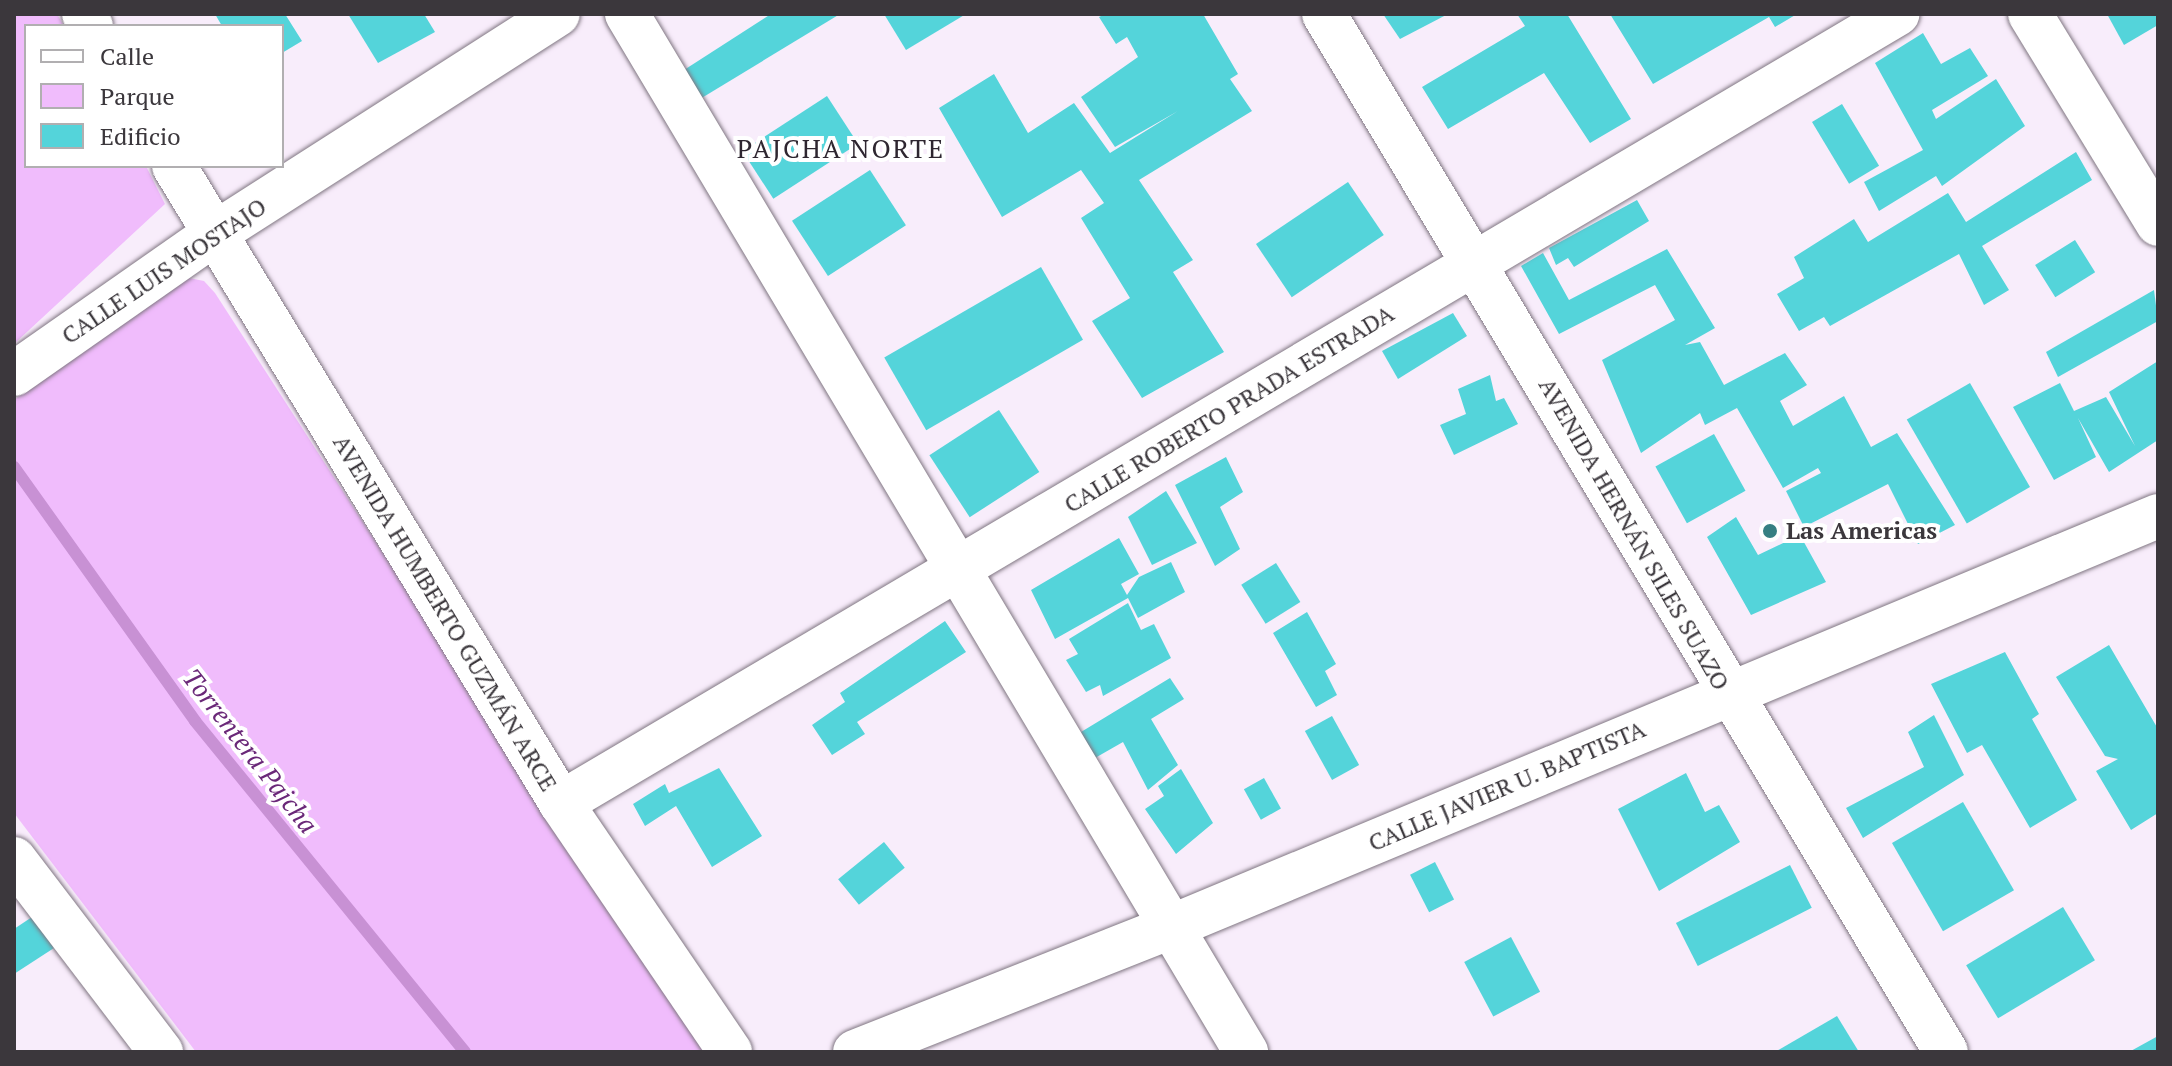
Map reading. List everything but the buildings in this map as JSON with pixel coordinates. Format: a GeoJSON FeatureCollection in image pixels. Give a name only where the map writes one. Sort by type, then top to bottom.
{"type":"FeatureCollection","features":[{"type":"Feature","properties":{"kind":"street","name":"CALLE LUIS MOSTAJO"},"geometry":{"type":"LineString","coordinates":[[14,374],[214,234],[558,14]]}},
{"type":"Feature","properties":{"kind":"street"},"geometry":{"type":"LineString","coordinates":[[627,14],[962,569],[1246,1052]]}},
{"type":"Feature","properties":{"kind":"street","name":"AVENIDA HERNÁN SILES SUAZO"},"geometry":{"type":"LineString","coordinates":[[1324,14],[1475,263],[1728,694],[1946,1052]]}},
{"type":"Feature","properties":{"kind":"street","name":"CALLE ROBERTO PRADA ESTRADA"},"geometry":{"type":"LineString","coordinates":[[561,803],[962,569],[1897,14]]}},
{"type":"Feature","properties":{"kind":"street"},"geometry":{"type":"LineString","coordinates":[[2030,14],[2158,224]]}},
{"type":"Feature","properties":{"kind":"street","name":"AVENIDA HUMBERTO GUZMÁN ARCE"},"geometry":{"type":"LineString","coordinates":[[175,168],[561,803],[730,1052]]}},
{"type":"Feature","properties":{"kind":"street","name":"CALLE JAVIER U. BAPTISTA"},"geometry":{"type":"LineString","coordinates":[[855,1052],[1173,926],[2158,516]]}},
{"type":"Feature","properties":{"kind":"street"},"geometry":{"type":"LineString","coordinates":[[14,859],[144,1047]]}},
{"type":"Feature","properties":{"kind":"green space"},"geometry":{"type":"Polygon","coordinates":[[[14,14],[57,14],[63,24],[24,24],[24,168],[147,168],[165,204],[14,344],[14,14]]]}},
{"type":"Feature","properties":{"kind":"green space"},"geometry":{"type":"Polygon","coordinates":[[[189,278],[204,281],[215,293],[705,1052],[196,1052],[14,813],[14,400],[162,287],[189,278]]]}},
{"type":"Feature","properties":{"kind":"waterway","name":"Torrentera Pajcha"},"geometry":{"type":"LineString","coordinates":[[14,467],[195,721],[465,1052]]}},
{"type":"Feature","properties":{"kind":"place","name":"Las Americas"},"geometry":{"type":"Point","coordinates":[1770,531]}},
{"type":"Feature","properties":{"kind":"district","name":"PAJCHA NORTE"},"geometry":{"type":"Point","coordinates":[841,149]}}]}
